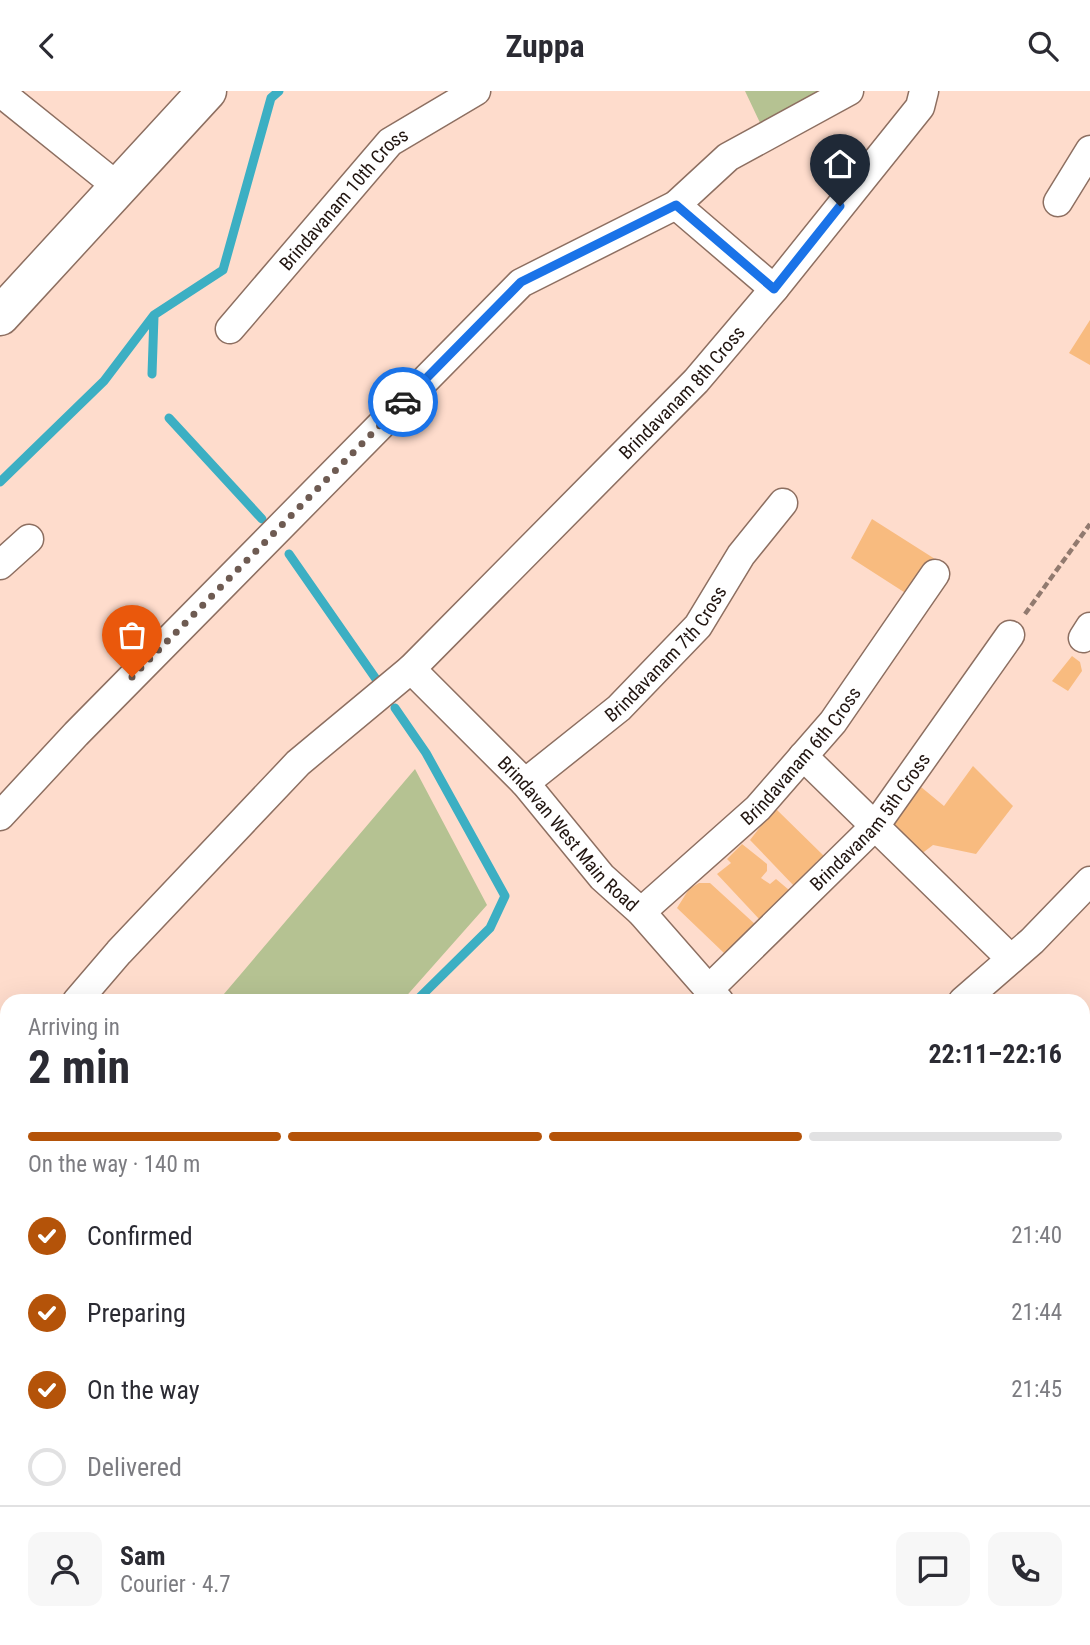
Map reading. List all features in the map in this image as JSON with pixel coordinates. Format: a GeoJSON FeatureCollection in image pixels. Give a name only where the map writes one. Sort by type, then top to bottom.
{"type":"FeatureCollection","features":[{"type":"Feature","properties":{"kind":"street"},"geometry":{"type":"LineString","coordinates":[[0,316],[207,91]]}},
{"type":"Feature","properties":{"kind":"street","name":"Brindavanam 10th Cross"},"geometry":{"type":"LineString","coordinates":[[230,329],[390,142],[476,91]]}},
{"type":"Feature","properties":{"kind":"street"},"geometry":{"type":"LineString","coordinates":[[0,816],[76,734],[521,282],[676,205],[728,157],[849,91]]}},
{"type":"Feature","properties":{"kind":"street","name":"Brindavanam 8th Cross"},"geometry":{"type":"LineString","coordinates":[[83,994],[119,952],[298,763],[411,669],[696,381],[774,289],[920,107],[923,91]]}},
{"type":"Feature","properties":{"kind":"street"},"geometry":{"type":"LineString","coordinates":[[0,92],[118,187]]}},
{"type":"Feature","properties":{"kind":"street"},"geometry":{"type":"LineString","coordinates":[[1058,202],[1090,151]]}},
{"type":"Feature","properties":{"kind":"street"},"geometry":{"type":"LineString","coordinates":[[676,205],[774,289]]}},
{"type":"Feature","properties":{"kind":"street","name":"Brindavanam 7th Cross"},"geometry":{"type":"LineString","coordinates":[[525,783],[619,708],[698,626],[741,555],[783,503]]}},
{"type":"Feature","properties":{"kind":"street"},"geometry":{"type":"LineString","coordinates":[[0,565],[29,539]]}},
{"type":"Feature","properties":{"kind":"street","name":"Brindavanam 6th Cross"},"geometry":{"type":"LineString","coordinates":[[641,912],[758,808],[833,722],[935,574]]}},
{"type":"Feature","properties":{"kind":"street","name":"Brindavanam 5th Cross"},"geometry":{"type":"LineString","coordinates":[[716,994],[874,826],[1010,635]]}},
{"type":"Feature","properties":{"kind":"street","name":"Brindavan West Main Road"},"geometry":{"type":"LineString","coordinates":[[411,669],[525,783],[602,877],[641,912],[712,994]]}},
{"type":"Feature","properties":{"kind":"street"},"geometry":{"type":"LineString","coordinates":[[803,756],[1011,960]]}},
{"type":"Feature","properties":{"kind":"street"},"geometry":{"type":"LineString","coordinates":[[971,994],[1089,885]]}},
{"type":"Feature","properties":{"kind":"path"},"geometry":{"type":"LineString","coordinates":[[1010,635],[1090,524]]}},
{"type":"Feature","properties":{"kind":"green space"},"geometry":{"type":"Polygon","coordinates":[[[745,91],[823,91],[762,127],[745,91]]]}},
{"type":"Feature","properties":{"kind":"green space"},"geometry":{"type":"Polygon","coordinates":[[[415,769],[487,905],[408,994],[224,994],[415,769]]]}},
{"type":"Feature","properties":{"kind":"building"},"geometry":{"type":"Polygon","coordinates":[[[1090,320],[1090,365],[1069,353],[1090,320]]]}},
{"type":"Feature","properties":{"kind":"building"},"geometry":{"type":"Polygon","coordinates":[[[872,519],[935,559],[907,594],[851,558],[872,519]]]}},
{"type":"Feature","properties":{"kind":"building"},"geometry":{"type":"Polygon","coordinates":[[[1072,656],[1080,662],[1082,671],[1068,691],[1052,681],[1072,656]]]}},
{"type":"Feature","properties":{"kind":"building"},"geometry":{"type":"Polygon","coordinates":[[[973,766],[1013,806],[976,854],[933,845],[916,858],[886,829],[921,787],[944,806],[973,766]]]}},
{"type":"Feature","properties":{"kind":"building"},"geometry":{"type":"Polygon","coordinates":[[[775,808],[825,857],[817,861],[808,877],[795,887],[750,840],[775,808]]]}},
{"type":"Feature","properties":{"kind":"building"},"geometry":{"type":"Polygon","coordinates":[[[742,844],[767,864],[767,871],[761,878],[770,884],[776,879],[789,890],[760,920],[717,874],[731,863],[727,859],[742,844]]]}},
{"type":"Feature","properties":{"kind":"building"},"geometry":{"type":"Polygon","coordinates":[[[699,883],[710,883],[756,925],[724,953],[677,908],[689,889],[699,883]]]}},
{"type":"Feature","properties":{"kind":"waterway"},"geometry":{"type":"LineString","coordinates":[[0,482],[104,381],[154,315],[223,270],[271,98],[279,91]]}},
{"type":"Feature","properties":{"kind":"waterway"},"geometry":{"type":"LineString","coordinates":[[152,374],[154,316]]}},
{"type":"Feature","properties":{"kind":"waterway"},"geometry":{"type":"LineString","coordinates":[[169,418],[262,519]]}},
{"type":"Feature","properties":{"kind":"waterway"},"geometry":{"type":"LineString","coordinates":[[289,554],[376,679]]}},
{"type":"Feature","properties":{"kind":"waterway"},"geometry":{"type":"LineString","coordinates":[[395,708],[426,753],[505,896],[490,928],[423,994]]}},
{"type":"Feature","properties":{"kind":"way so far"},"geometry":{"type":"LineString","coordinates":[[132,677],[403,402]]}},
{"type":"Feature","properties":{"kind":"route"},"geometry":{"type":"LineString","coordinates":[[403,402],[521,282],[676,205],[774,289],[840,206]]}}]}
